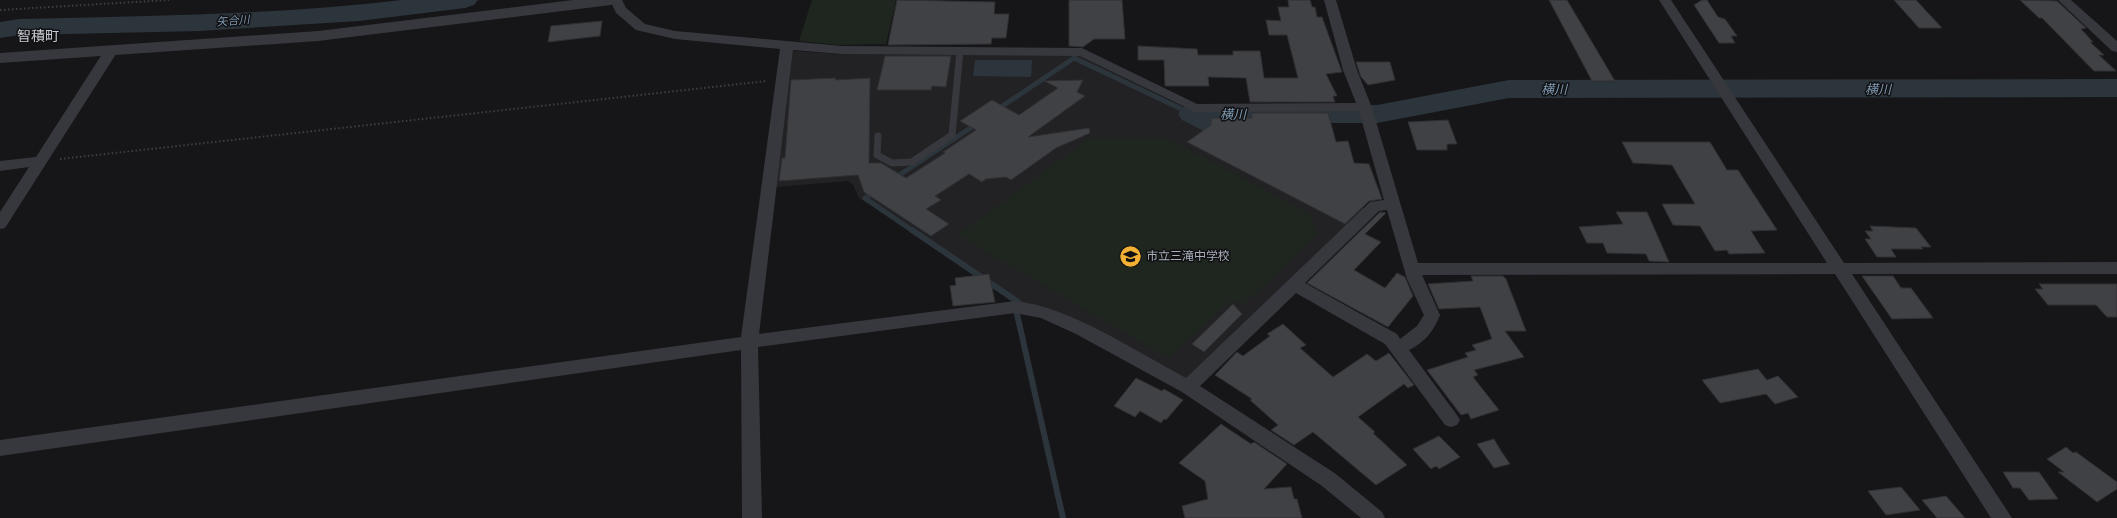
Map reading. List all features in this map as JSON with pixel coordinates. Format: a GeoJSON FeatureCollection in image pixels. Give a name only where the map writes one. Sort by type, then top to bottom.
{"type":"FeatureCollection","features":[{"type":"Feature","properties":{"kind":"street"},"geometry":{"type":"LineString","coordinates":[[0,58],[318,36],[611,0]]}},
{"type":"Feature","properties":{"kind":"street"},"geometry":{"type":"LineString","coordinates":[[616,0],[620,10],[630,19],[650,30],[714,40],[842,50],[1082,52],[1195,108],[1365,111]]}},
{"type":"Feature","properties":{"kind":"street"},"geometry":{"type":"LineString","coordinates":[[1330,0],[1350,70],[1365,111],[1415,279],[1432,315],[1416,338],[1404,346],[1397,347]]}},
{"type":"Feature","properties":{"kind":"street"},"geometry":{"type":"LineString","coordinates":[[1665,0],[1722,90],[2002,518]]}},
{"type":"Feature","properties":{"kind":"street"},"geometry":{"type":"LineString","coordinates":[[2064,0],[2117,48]]}},
{"type":"Feature","properties":{"kind":"street"},"geometry":{"type":"LineString","coordinates":[[752,518],[749,342],[786,46]]}},
{"type":"Feature","properties":{"kind":"street"},"geometry":{"type":"LineString","coordinates":[[0,224],[112,51]]}},
{"type":"Feature","properties":{"kind":"street"},"geometry":{"type":"LineString","coordinates":[[0,166],[40,162]]}},
{"type":"Feature","properties":{"kind":"street"},"geometry":{"type":"LineString","coordinates":[[1188,387],[1375,206],[1392,205]]}},
{"type":"Feature","properties":{"kind":"street"},"geometry":{"type":"LineString","coordinates":[[1412,269],[2117,268]]}},
{"type":"Feature","properties":{"kind":"street"},"geometry":{"type":"LineString","coordinates":[[1294,284],[1392,339],[1450,420]]}},
{"type":"Feature","properties":{"kind":"street"},"geometry":{"type":"LineString","coordinates":[[0,448],[749,342],[1015,307],[1032,309],[1082,330],[1188,387],[1329,480],[1375,518]]}},
{"type":"Feature","properties":{"kind":"lane"},"geometry":{"type":"LineString","coordinates":[[878,136],[877,155],[892,163],[912,162],[952,134],[960,51]]}},
{"type":"Feature","properties":{"kind":"path"},"geometry":{"type":"LineString","coordinates":[[0,10],[169,0]]}},
{"type":"Feature","properties":{"kind":"path"},"geometry":{"type":"LineString","coordinates":[[40,162],[783,79]]}},
{"type":"Feature","properties":{"kind":"shaded area"},"geometry":{"type":"Polygon","coordinates":[[[812,0],[896,0],[886,44],[839,45],[799,41],[812,0]]]}},
{"type":"Feature","properties":{"kind":"shaded area","name":"市立三滝中学校"},"geometry":{"type":"Polygon","coordinates":[[[793,51],[840,54],[1079,55],[1191,111],[1189,120],[1366,209],[1186,379],[1052,310],[1032,304],[1017,303],[859,198],[853,185],[848,181],[776,187],[793,51]]]}},
{"type":"Feature","properties":{"kind":"shaded area"},"geometry":{"type":"Polygon","coordinates":[[[975,60],[1032,60],[1031,77],[973,76],[975,60]]]}},
{"type":"Feature","properties":{"kind":"shaded area"},"geometry":{"type":"Polygon","coordinates":[[[1167,138],[1310,214],[1317,234],[1243,305],[1233,299],[1168,358],[958,235],[1088,139],[1167,138]]]}},
{"type":"Feature","properties":{"kind":"building"},"geometry":{"type":"Polygon","coordinates":[[[897,0],[995,2],[994,14],[1009,14],[1006,38],[992,38],[991,44],[888,45],[897,0]]]}},
{"type":"Feature","properties":{"kind":"building"},"geometry":{"type":"Polygon","coordinates":[[[1069,0],[1122,0],[1125,39],[1094,39],[1083,47],[1069,46],[1069,0]]]}},
{"type":"Feature","properties":{"kind":"building"},"geometry":{"type":"Polygon","coordinates":[[[1288,0],[1310,0],[1312,7],[1315,7],[1317,17],[1322,17],[1342,72],[1326,74],[1337,96],[1333,96],[1335,102],[1250,102],[1246,78],[1208,77],[1209,86],[1165,86],[1164,60],[1138,60],[1138,46],[1197,49],[1198,55],[1233,55],[1233,51],[1260,51],[1264,78],[1298,78],[1287,35],[1269,35],[1266,20],[1281,21],[1278,7],[1289,7],[1288,0]]]}},
{"type":"Feature","properties":{"kind":"building"},"geometry":{"type":"Polygon","coordinates":[[[1549,0],[1567,0],[1615,81],[1592,81],[1549,0]]]}},
{"type":"Feature","properties":{"kind":"building"},"geometry":{"type":"Polygon","coordinates":[[[1702,0],[1707,0],[1718,17],[1725,19],[1737,36],[1731,36],[1735,43],[1719,43],[1694,5],[1702,0]]]}},
{"type":"Feature","properties":{"kind":"building"},"geometry":{"type":"Polygon","coordinates":[[[1894,0],[1916,0],[1942,28],[1919,28],[1894,0]]]}},
{"type":"Feature","properties":{"kind":"building"},"geometry":{"type":"Polygon","coordinates":[[[2020,0],[2057,1],[2086,28],[2081,29],[2093,42],[2090,42],[2104,55],[2099,55],[2116,71],[2094,71],[2042,18],[2039,18],[2020,0]]]}},
{"type":"Feature","properties":{"kind":"building"},"geometry":{"type":"Polygon","coordinates":[[[602,21],[600,36],[548,42],[551,26],[602,21]]]}},
{"type":"Feature","properties":{"kind":"building"},"geometry":{"type":"Polygon","coordinates":[[[885,56],[951,56],[946,87],[932,86],[931,90],[877,90],[885,56]]]}},
{"type":"Feature","properties":{"kind":"building"},"geometry":{"type":"Polygon","coordinates":[[[1356,62],[1390,62],[1395,80],[1368,85],[1361,77],[1356,62]]]}},
{"type":"Feature","properties":{"kind":"building"},"geometry":{"type":"Polygon","coordinates":[[[836,78],[835,80],[870,78],[869,163],[881,163],[906,178],[945,153],[943,152],[976,130],[960,121],[992,100],[1019,115],[1058,88],[1044,81],[1083,80],[1077,92],[1085,96],[1028,137],[1089,128],[1090,133],[1056,148],[1011,180],[1006,177],[986,179],[982,182],[969,174],[935,196],[941,200],[926,209],[949,224],[931,236],[864,192],[858,175],[779,181],[782,158],[785,158],[791,80],[836,78]]]}},
{"type":"Feature","properties":{"kind":"building"},"geometry":{"type":"Polygon","coordinates":[[[1251,113],[1328,113],[1336,142],[1348,141],[1354,163],[1369,164],[1382,199],[1369,201],[1345,224],[1187,142],[1211,125],[1211,118],[1252,118],[1251,113]]]}},
{"type":"Feature","properties":{"kind":"building"},"geometry":{"type":"Polygon","coordinates":[[[1448,120],[1457,144],[1447,144],[1447,150],[1417,150],[1408,122],[1448,120]]]}},
{"type":"Feature","properties":{"kind":"building"},"geometry":{"type":"Polygon","coordinates":[[[1622,142],[1710,142],[1727,170],[1738,170],[1777,230],[1751,231],[1765,253],[1729,254],[1727,250],[1715,251],[1700,226],[1673,225],[1662,204],[1695,204],[1672,165],[1633,163],[1622,142]]]}},
{"type":"Feature","properties":{"kind":"building"},"geometry":{"type":"Polygon","coordinates":[[[1380,212],[1386,213],[1365,234],[1381,242],[1354,270],[1385,288],[1397,273],[1405,277],[1413,296],[1388,327],[1307,283],[1380,212]]]}},
{"type":"Feature","properties":{"kind":"building"},"geometry":{"type":"Polygon","coordinates":[[[1616,212],[1647,212],[1669,262],[1649,261],[1646,254],[1607,253],[1603,243],[1587,243],[1579,227],[1623,224],[1616,212]]]}},
{"type":"Feature","properties":{"kind":"building"},"geometry":{"type":"Polygon","coordinates":[[[1870,226],[1916,228],[1931,247],[1921,247],[1923,249],[1891,249],[1896,257],[1877,257],[1865,239],[1871,239],[1865,231],[1873,231],[1870,226]]]}},
{"type":"Feature","properties":{"kind":"building"},"geometry":{"type":"Polygon","coordinates":[[[989,274],[995,302],[953,306],[950,286],[956,285],[955,278],[989,274]]]}},
{"type":"Feature","properties":{"kind":"building"},"geometry":{"type":"Polygon","coordinates":[[[1471,276],[1503,276],[1506,279],[1526,331],[1505,331],[1524,357],[1474,370],[1478,375],[1473,377],[1499,410],[1471,419],[1468,413],[1461,415],[1427,370],[1468,357],[1465,353],[1476,350],[1472,345],[1492,339],[1480,307],[1439,309],[1428,284],[1473,281],[1471,276]]]}},
{"type":"Feature","properties":{"kind":"building"},"geometry":{"type":"Polygon","coordinates":[[[1862,276],[1893,276],[1901,288],[1911,288],[1933,318],[1892,319],[1862,276]]]}},
{"type":"Feature","properties":{"kind":"building"},"geometry":{"type":"Polygon","coordinates":[[[2039,284],[2117,284],[2117,317],[2107,317],[2096,305],[2048,305],[2035,289],[2043,289],[2039,284]]]}},
{"type":"Feature","properties":{"kind":"building"},"geometry":{"type":"Polygon","coordinates":[[[1233,304],[1242,314],[1204,352],[1192,344],[1233,304]]]}},
{"type":"Feature","properties":{"kind":"building"},"geometry":{"type":"Polygon","coordinates":[[[1283,324],[1306,345],[1300,348],[1333,377],[1367,354],[1376,361],[1389,353],[1414,385],[1408,388],[1404,384],[1358,417],[1407,465],[1376,485],[1313,432],[1294,445],[1271,430],[1278,425],[1250,400],[1252,399],[1215,375],[1237,352],[1243,356],[1270,336],[1267,334],[1283,324]]]}},
{"type":"Feature","properties":{"kind":"building"},"geometry":{"type":"Polygon","coordinates":[[[1758,369],[1767,380],[1778,376],[1798,397],[1775,404],[1766,394],[1720,403],[1702,380],[1758,369]]]}},
{"type":"Feature","properties":{"kind":"building"},"geometry":{"type":"Polygon","coordinates":[[[1136,378],[1162,391],[1164,389],[1183,400],[1166,420],[1164,419],[1161,423],[1140,411],[1135,417],[1114,406],[1136,378]]]}},
{"type":"Feature","properties":{"kind":"building"},"geometry":{"type":"Polygon","coordinates":[[[1221,424],[1251,444],[1254,442],[1287,464],[1264,489],[1291,487],[1294,499],[1297,499],[1302,518],[1185,518],[1182,506],[1208,499],[1205,481],[1179,463],[1221,424]]]}},
{"type":"Feature","properties":{"kind":"building"},"geometry":{"type":"Polygon","coordinates":[[[1439,436],[1460,457],[1439,469],[1436,466],[1431,469],[1413,449],[1439,436]]]}},
{"type":"Feature","properties":{"kind":"building"},"geometry":{"type":"Polygon","coordinates":[[[1494,439],[1510,464],[1494,468],[1477,444],[1494,439]]]}},
{"type":"Feature","properties":{"kind":"building"},"geometry":{"type":"Polygon","coordinates":[[[2066,447],[2073,453],[2076,452],[2117,482],[2117,489],[2097,502],[2058,472],[2064,472],[2047,459],[2066,447]]]}},
{"type":"Feature","properties":{"kind":"building"},"geometry":{"type":"Polygon","coordinates":[[[2003,472],[2039,472],[2058,499],[2029,500],[2020,488],[2013,488],[2003,472]]]}},
{"type":"Feature","properties":{"kind":"building"},"geometry":{"type":"Polygon","coordinates":[[[1901,487],[1920,510],[1886,515],[1868,491],[1901,487]]]}},
{"type":"Feature","properties":{"kind":"building"},"geometry":{"type":"Polygon","coordinates":[[[1946,496],[1965,518],[1937,518],[1922,500],[1946,496]]]}},
{"type":"Feature","properties":{"kind":"waterway","name":"矢合川"},"geometry":{"type":"LineString","coordinates":[[0,30],[20,27],[200,23],[359,13],[465,0]]}},
{"type":"Feature","properties":{"kind":"waterway"},"geometry":{"type":"LineString","coordinates":[[998,109],[1074,58],[1192,114]]}},
{"type":"Feature","properties":{"kind":"waterway","name":"横川"},"geometry":{"type":"LineString","coordinates":[[1252,143],[1192,114],[1377,114],[1509,89],[2117,88]]}},
{"type":"Feature","properties":{"kind":"waterway"},"geometry":{"type":"LineString","coordinates":[[895,178],[978,123]]}},
{"type":"Feature","properties":{"kind":"waterway"},"geometry":{"type":"LineString","coordinates":[[874,192],[865,198],[913,231]]}},
{"type":"Feature","properties":{"kind":"waterway"},"geometry":{"type":"LineString","coordinates":[[912,230],[1018,302]]}},
{"type":"Feature","properties":{"kind":"waterway"},"geometry":{"type":"LineString","coordinates":[[1017,314],[1063,518]]}},
{"type":"Feature","properties":{"kind":"place","name":"市立三滝中学校"},"geometry":{"type":"Point","coordinates":[1131,256]}},
{"type":"Feature","properties":{"kind":"district","name":"智積町"},"geometry":{"type":"Point","coordinates":[38,36]}}]}
